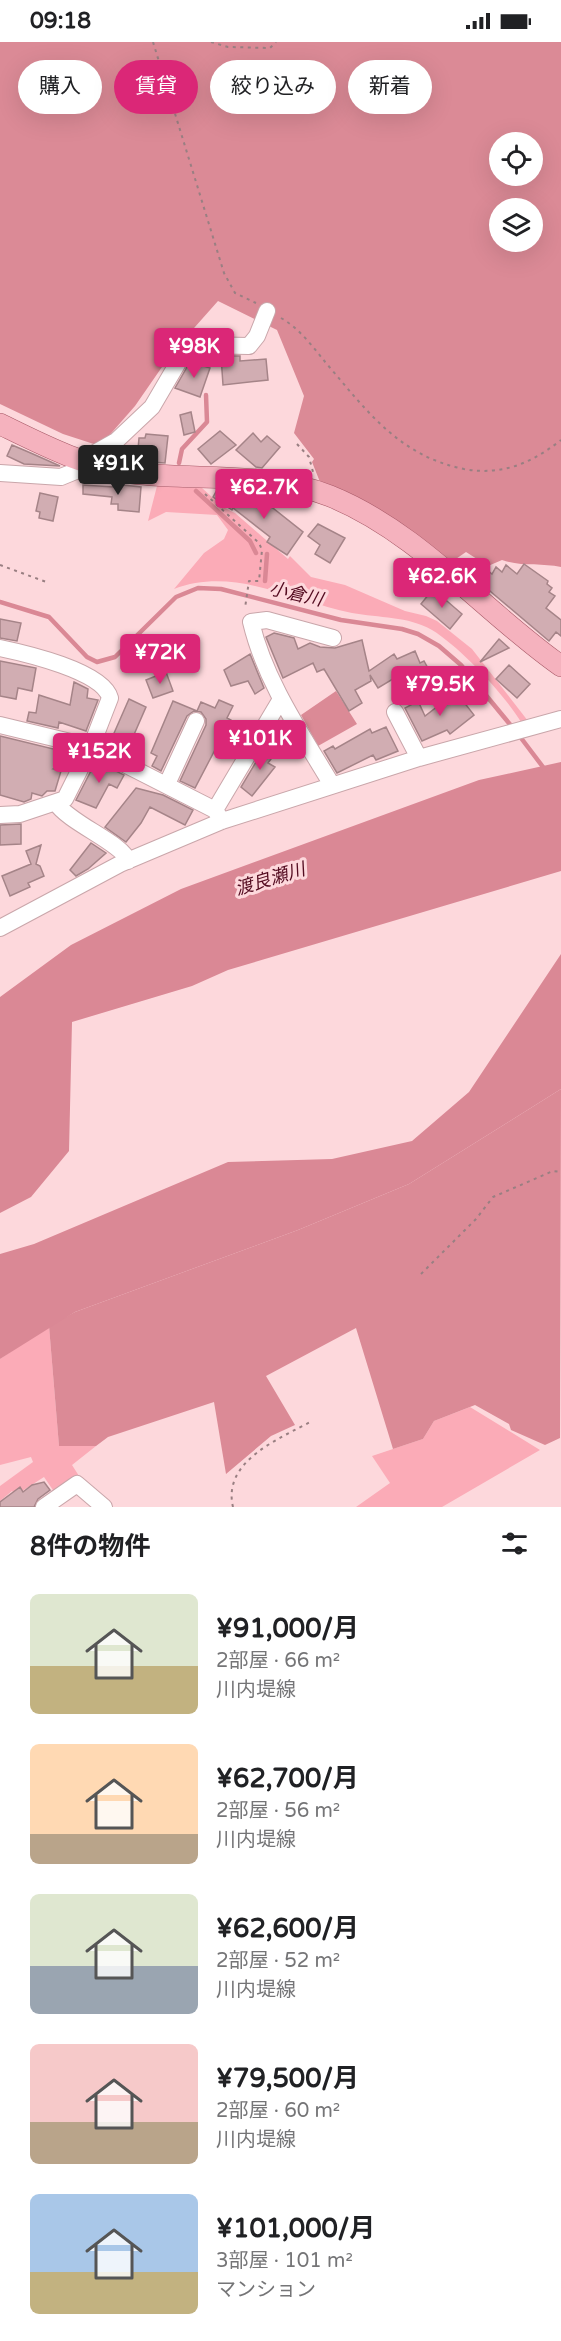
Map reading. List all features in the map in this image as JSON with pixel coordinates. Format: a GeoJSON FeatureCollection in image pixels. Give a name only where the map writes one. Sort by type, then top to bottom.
{"type":"FeatureCollection","features":[{"type":"Feature","properties":{"kind":"main road"},"geometry":{"type":"LineString","coordinates":[[0,424],[55,452],[86,464],[135,473],[277,483],[320,493],[364,514],[409,543],[521,637],[561,666]]}},
{"type":"Feature","properties":{"kind":"street"},"geometry":{"type":"LineString","coordinates":[[0,473],[62,477],[86,464],[93,454],[116,441],[152,407],[186,349],[197,345],[249,346],[257,336],[267,311]]}},
{"type":"Feature","properties":{"kind":"street"},"geometry":{"type":"LineString","coordinates":[[332,785],[281,699],[257,646],[248,616],[333,638]]}},
{"type":"Feature","properties":{"kind":"street"},"geometry":{"type":"LineString","coordinates":[[0,648],[45,658],[93,680],[108,693],[110,703],[68,795],[56,803],[14,815],[0,815]]}},
{"type":"Feature","properties":{"kind":"street"},"geometry":{"type":"LineString","coordinates":[[219,815],[281,699]]}},
{"type":"Feature","properties":{"kind":"street"},"geometry":{"type":"LineString","coordinates":[[395,712],[419,758]]}},
{"type":"Feature","properties":{"kind":"street"},"geometry":{"type":"LineString","coordinates":[[0,928],[77,885],[219,815],[561,719]]}},
{"type":"Feature","properties":{"kind":"street"},"geometry":{"type":"LineString","coordinates":[[167,784],[196,721]]}},
{"type":"Feature","properties":{"kind":"street"},"geometry":{"type":"LineString","coordinates":[[0,725],[91,747],[167,784],[219,815]]}},
{"type":"Feature","properties":{"kind":"street"},"geometry":{"type":"LineString","coordinates":[[56,803],[63,812],[122,851],[129,861]]}},
{"type":"Feature","properties":{"kind":"street"},"geometry":{"type":"LineString","coordinates":[[44,1507],[77,1484],[104,1507]]}},
{"type":"Feature","properties":{"kind":"path"},"geometry":{"type":"LineString","coordinates":[[153,42],[224,273],[235,293],[288,322],[372,415],[404,445],[427,459],[472,470],[507,470],[525,464],[561,440]]}},
{"type":"Feature","properties":{"kind":"path"},"geometry":{"type":"LineString","coordinates":[[211,42],[228,47],[270,48],[276,42]]}},
{"type":"Feature","properties":{"kind":"path"},"geometry":{"type":"LineString","coordinates":[[297,444],[309,457],[320,493]]}},
{"type":"Feature","properties":{"kind":"path"},"geometry":{"type":"LineString","coordinates":[[200,490],[259,543],[262,550],[260,581],[249,581],[245,603],[248,616]]}},
{"type":"Feature","properties":{"kind":"path"},"geometry":{"type":"LineString","coordinates":[[0,565],[49,583]]}},
{"type":"Feature","properties":{"kind":"path"},"geometry":{"type":"LineString","coordinates":[[421,1274],[476,1219],[493,1197],[553,1171],[561,1172]]}},
{"type":"Feature","properties":{"kind":"path"},"geometry":{"type":"LineString","coordinates":[[233,1507],[230,1494],[236,1472],[266,1446],[312,1420]]}},
{"type":"Feature","properties":{"kind":"shaded area"},"geometry":{"type":"Polygon","coordinates":[[[0,42],[561,42],[561,567],[502,560],[488,566],[466,552],[450,563],[350,495],[320,482],[312,462],[314,459],[294,433],[304,396],[277,330],[218,301],[171,354],[135,406],[100,446],[63,434],[0,404],[0,42]]]}},
{"type":"Feature","properties":{"kind":"shaded area"},"geometry":{"type":"Polygon","coordinates":[[[157,486],[202,488],[288,559],[290,556],[311,577],[345,585],[405,611],[437,621],[472,649],[528,721],[521,722],[493,685],[468,659],[423,625],[330,608],[241,583],[219,581],[196,583],[174,589],[204,553],[224,539],[228,530],[217,515],[166,512],[148,521],[157,486]]]}},
{"type":"Feature","properties":{"kind":"shaded area"},"geometry":{"type":"Polygon","coordinates":[[[336,691],[357,724],[318,746],[301,715],[336,691]]]}},
{"type":"Feature","properties":{"kind":"shaded area"},"geometry":{"type":"Polygon","coordinates":[[[561,1089],[560,1438],[545,1445],[511,1430],[509,1424],[475,1405],[434,1421],[423,1439],[393,1449],[356,1328],[266,1376],[295,1425],[271,1436],[226,1474],[214,1402],[108,1437],[96,1446],[59,1446],[49,1326],[75,1312],[298,1230],[409,1184],[561,1089]]]}},
{"type":"Feature","properties":{"kind":"shaded area"},"geometry":{"type":"Polygon","coordinates":[[[49,1326],[59,1446],[96,1446],[72,1465],[79,1476],[55,1493],[44,1477],[16,1495],[12,1491],[0,1501],[0,1486],[33,1462],[31,1457],[0,1465],[0,1359],[49,1326]]]}},
{"type":"Feature","properties":{"kind":"shaded area"},"geometry":{"type":"Polygon","coordinates":[[[470,1407],[540,1450],[442,1507],[356,1507],[390,1483],[372,1456],[423,1439],[434,1421],[470,1407]]]}},
{"type":"Feature","properties":{"kind":"water","name":"渡良瀬川"},"geometry":{"type":"Polygon","coordinates":[[[561,762],[561,871],[228,970],[192,986],[72,1022],[69,1151],[31,1197],[0,1213],[0,997],[71,945],[181,889],[479,780],[561,762]]]}},
{"type":"Feature","properties":{"kind":"water"},"geometry":{"type":"Polygon","coordinates":[[[561,954],[561,1089],[409,1184],[298,1230],[75,1312],[0,1359],[0,1254],[34,1244],[228,1162],[332,1159],[412,1141],[469,1092],[561,954]]]}},
{"type":"Feature","properties":{"kind":"building"},"geometry":{"type":"Polygon","coordinates":[[[221,356],[240,356],[240,361],[266,359],[268,380],[223,385],[221,356]]]}},
{"type":"Feature","properties":{"kind":"building"},"geometry":{"type":"Polygon","coordinates":[[[190,362],[210,368],[200,397],[175,388],[190,362]]]}},
{"type":"Feature","properties":{"kind":"building"},"geometry":{"type":"Polygon","coordinates":[[[191,412],[195,432],[184,435],[180,415],[191,412]]]}},
{"type":"Feature","properties":{"kind":"building"},"geometry":{"type":"Polygon","coordinates":[[[220,431],[236,445],[211,464],[198,449],[220,431]]]}},
{"type":"Feature","properties":{"kind":"building"},"geometry":{"type":"Polygon","coordinates":[[[253,433],[261,442],[267,436],[280,447],[262,468],[256,467],[236,450],[253,433]]]}},
{"type":"Feature","properties":{"kind":"building"},"geometry":{"type":"Polygon","coordinates":[[[146,434],[168,436],[165,463],[137,461],[139,438],[145,438],[146,434]]]}},
{"type":"Feature","properties":{"kind":"building"},"geometry":{"type":"Polygon","coordinates":[[[12,445],[60,466],[24,464],[7,456],[12,445]]]}},
{"type":"Feature","properties":{"kind":"building"},"geometry":{"type":"Polygon","coordinates":[[[113,484],[141,487],[139,512],[118,510],[118,504],[111,504],[112,497],[83,494],[83,485],[113,487],[113,484]]]}},
{"type":"Feature","properties":{"kind":"building"},"geometry":{"type":"Polygon","coordinates":[[[217,490],[228,491],[246,503],[254,493],[303,532],[287,555],[267,542],[270,537],[233,508],[232,510],[213,497],[217,490]]]}},
{"type":"Feature","properties":{"kind":"building"},"geometry":{"type":"Polygon","coordinates":[[[40,493],[58,497],[53,521],[39,518],[40,512],[36,511],[40,493]]]}},
{"type":"Feature","properties":{"kind":"building"},"geometry":{"type":"Polygon","coordinates":[[[318,524],[345,538],[330,563],[315,554],[320,545],[308,536],[318,524]]]}},
{"type":"Feature","properties":{"kind":"building"},"geometry":{"type":"Polygon","coordinates":[[[474,559],[492,574],[496,567],[502,572],[506,565],[517,574],[524,564],[548,581],[547,584],[552,588],[549,592],[555,596],[546,608],[561,620],[561,636],[556,632],[549,641],[465,570],[474,559]]]}},
{"type":"Feature","properties":{"kind":"building"},"geometry":{"type":"Polygon","coordinates":[[[433,589],[462,614],[450,629],[421,604],[433,589]]]}},
{"type":"Feature","properties":{"kind":"building"},"geometry":{"type":"Polygon","coordinates":[[[0,619],[21,623],[17,641],[0,638],[0,619]]]}},
{"type":"Feature","properties":{"kind":"building"},"geometry":{"type":"Polygon","coordinates":[[[274,633],[294,638],[298,649],[310,643],[320,647],[335,648],[362,640],[369,671],[394,654],[397,659],[415,651],[420,663],[424,661],[429,670],[434,668],[440,680],[421,689],[411,668],[378,688],[370,675],[371,681],[355,690],[362,703],[349,711],[324,669],[317,672],[313,663],[283,678],[266,637],[274,633]]]}},
{"type":"Feature","properties":{"kind":"building"},"geometry":{"type":"Polygon","coordinates":[[[499,639],[509,648],[480,662],[499,639]]]}},
{"type":"Feature","properties":{"kind":"building"},"geometry":{"type":"Polygon","coordinates":[[[250,654],[264,688],[255,694],[248,681],[231,686],[224,670],[250,654]]]}},
{"type":"Feature","properties":{"kind":"building"},"geometry":{"type":"Polygon","coordinates":[[[0,661],[36,668],[32,691],[18,688],[16,699],[0,696],[0,661]]]}},
{"type":"Feature","properties":{"kind":"building"},"geometry":{"type":"Polygon","coordinates":[[[509,665],[530,684],[517,698],[496,679],[509,665]]]}},
{"type":"Feature","properties":{"kind":"building"},"geometry":{"type":"Polygon","coordinates":[[[166,672],[173,691],[153,698],[146,680],[166,672]]]}},
{"type":"Feature","properties":{"kind":"building"},"geometry":{"type":"Polygon","coordinates":[[[74,682],[88,689],[87,698],[98,700],[86,731],[59,722],[58,728],[27,721],[29,712],[36,713],[39,695],[70,705],[74,682]]]}},
{"type":"Feature","properties":{"kind":"building"},"geometry":{"type":"Polygon","coordinates":[[[456,692],[474,715],[450,734],[447,730],[422,741],[405,708],[418,701],[425,716],[456,692]]]}},
{"type":"Feature","properties":{"kind":"building"},"geometry":{"type":"Polygon","coordinates":[[[129,699],[146,707],[129,746],[111,740],[129,699]]]}},
{"type":"Feature","properties":{"kind":"building"},"geometry":{"type":"Polygon","coordinates":[[[219,700],[233,706],[227,718],[231,720],[220,748],[217,746],[195,788],[180,781],[206,725],[206,719],[201,712],[194,711],[187,716],[161,771],[152,766],[157,756],[151,753],[173,701],[197,711],[201,702],[215,708],[219,700]]]}},
{"type":"Feature","properties":{"kind":"building"},"geometry":{"type":"Polygon","coordinates":[[[386,727],[398,751],[376,760],[373,755],[337,773],[324,751],[333,746],[335,749],[370,729],[372,733],[386,727]]]}},
{"type":"Feature","properties":{"kind":"building"},"geometry":{"type":"Polygon","coordinates":[[[0,736],[74,754],[53,769],[61,771],[55,791],[47,791],[42,796],[32,793],[31,799],[24,802],[0,795],[0,736]]]}},
{"type":"Feature","properties":{"kind":"building"},"geometry":{"type":"Polygon","coordinates":[[[268,742],[277,751],[268,763],[275,767],[252,796],[241,787],[268,742]]]}},
{"type":"Feature","properties":{"kind":"building"},"geometry":{"type":"Polygon","coordinates":[[[96,761],[124,775],[117,788],[109,784],[96,808],[76,800],[96,761]]]}},
{"type":"Feature","properties":{"kind":"building"},"geometry":{"type":"Polygon","coordinates":[[[136,788],[163,795],[193,810],[185,825],[150,807],[126,842],[105,827],[136,788]]]}},
{"type":"Feature","properties":{"kind":"building"},"geometry":{"type":"Polygon","coordinates":[[[21,824],[21,844],[0,845],[0,825],[21,824]]]}},
{"type":"Feature","properties":{"kind":"building"},"geometry":{"type":"Polygon","coordinates":[[[91,843],[106,853],[76,876],[70,870],[91,843]]]}},
{"type":"Feature","properties":{"kind":"building"},"geometry":{"type":"Polygon","coordinates":[[[41,845],[36,864],[40,866],[44,876],[28,883],[30,887],[10,896],[2,876],[31,864],[26,851],[41,845]]]}},
{"type":"Feature","properties":{"kind":"building"},"geometry":{"type":"Polygon","coordinates":[[[44,1482],[50,1490],[38,1499],[34,1507],[0,1507],[0,1502],[20,1487],[23,1492],[32,1485],[44,1482]]]}},
{"type":"Feature","properties":{"kind":"waterway"},"geometry":{"type":"LineString","coordinates":[[179,463],[182,449],[207,422],[206,395]]}},
{"type":"Feature","properties":{"kind":"waterway"},"geometry":{"type":"LineString","coordinates":[[196,491],[250,541],[256,553]]}},
{"type":"Feature","properties":{"kind":"waterway"},"geometry":{"type":"LineString","coordinates":[[265,581],[267,554]]}},
{"type":"Feature","properties":{"kind":"waterway","name":"小倉川"},"geometry":{"type":"LineString","coordinates":[[0,602],[49,617],[87,657],[97,662],[115,657],[176,597],[198,588],[221,589],[341,620],[402,629],[418,634],[439,646],[461,665],[513,728]]}},
{"type":"Feature","properties":{"kind":"waterway","name":"小倉川"},"geometry":{"type":"LineString","coordinates":[[518,734],[546,771]]}}]}
